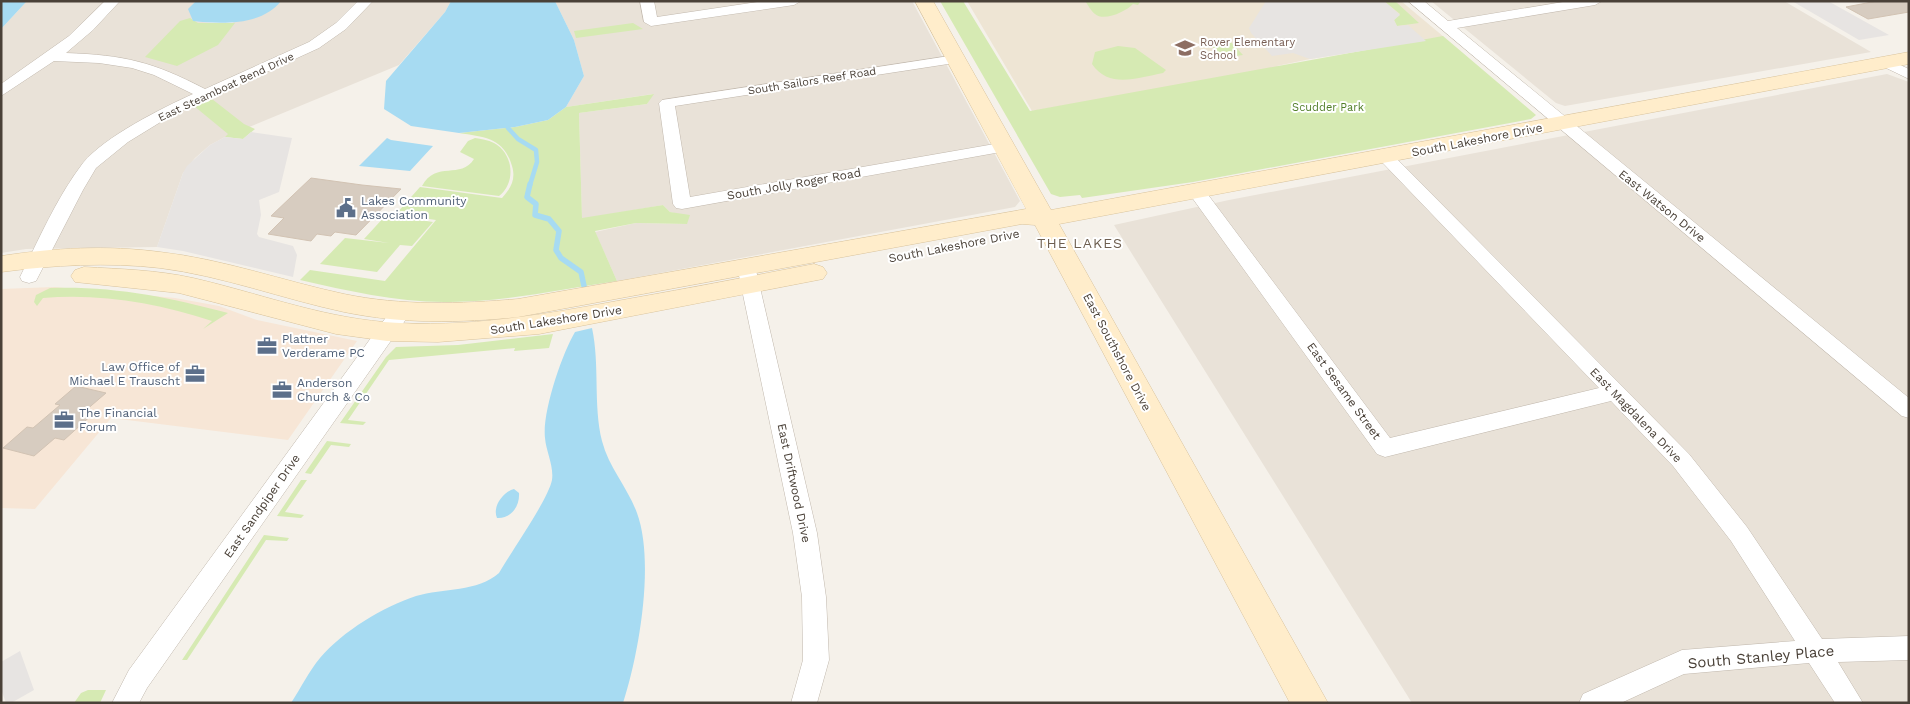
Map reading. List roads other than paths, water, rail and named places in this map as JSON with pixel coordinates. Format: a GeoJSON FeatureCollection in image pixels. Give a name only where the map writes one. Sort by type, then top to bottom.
{"type":"FeatureCollection","features":[{"type":"Feature","properties":{"kind":"street"},"geometry":{"type":"LineString","coordinates":[[1,91],[54,57],[95,22],[113,1]]}},
{"type":"Feature","properties":{"kind":"street","name":"East Steamboat Bend Drive"},"geometry":{"type":"LineString","coordinates":[[34,268],[74,190],[90,165],[122,139],[166,112],[204,94],[266,69],[314,45],[341,26],[366,1]]}},
{"type":"Feature","properties":{"kind":"street"},"geometry":{"type":"LineString","coordinates":[[647,1],[651,22],[794,1]]}},
{"type":"Feature","properties":{"kind":"street","name":"East Southshore Drive"},"geometry":{"type":"LineString","coordinates":[[924,1],[1006,147],[1310,703]]}},
{"type":"Feature","properties":{"kind":"street","name":"East Watson Drive"},"geometry":{"type":"LineString","coordinates":[[1415,1],[1909,410]]}},
{"type":"Feature","properties":{"kind":"street"},"geometry":{"type":"LineString","coordinates":[[1445,26],[1595,1]]}},
{"type":"Feature","properties":{"kind":"street"},"geometry":{"type":"LineString","coordinates":[[54,57],[101,59],[143,66],[177,79],[204,94]]}},
{"type":"Feature","properties":{"kind":"street","name":"South Lakeshore Drive"},"geometry":{"type":"LineString","coordinates":[[1,281],[34,268],[93,258],[158,260],[197,266],[344,303],[402,310],[451,312],[518,308],[748,276],[1030,231],[1045,219],[1386,157],[1909,58]]}},
{"type":"Feature","properties":{"kind":"street","name":"South Sailors Reef Road"},"geometry":{"type":"LineString","coordinates":[[667,103],[956,59]]}},
{"type":"Feature","properties":{"kind":"street"},"geometry":{"type":"LineString","coordinates":[[1887,62],[1909,75]]}},
{"type":"Feature","properties":{"kind":"street","name":"South Jolly Roger Road"},"geometry":{"type":"LineString","coordinates":[[667,103],[682,204],[1006,147]]}},
{"type":"Feature","properties":{"kind":"street","name":"East Magdalena Drive"},"geometry":{"type":"LineString","coordinates":[[1386,157],[1682,460],[1739,534],[1814,651],[1850,703]]}},
{"type":"Feature","properties":{"kind":"street","name":"East Sesame Street"},"geometry":{"type":"LineString","coordinates":[[1197,192],[1385,448],[1615,392]]}},
{"type":"Feature","properties":{"kind":"street","name":"South Lakeshore Drive"},"geometry":{"type":"LineString","coordinates":[[1,264],[193,287],[337,326],[386,332],[440,333],[502,330],[748,276]]}},
{"type":"Feature","properties":{"kind":"street","name":"East Driftwood Drive"},"geometry":{"type":"LineString","coordinates":[[748,276],[805,533],[814,597],[816,660],[804,703]]}},
{"type":"Feature","properties":{"kind":"street"},"geometry":{"type":"LineString","coordinates":[[255,305],[278,287]]}},
{"type":"Feature","properties":{"kind":"street","name":"East Sandpiper Drive"},"geometry":{"type":"LineString","coordinates":[[125,703],[138,679],[402,310]]}},
{"type":"Feature","properties":{"kind":"street","name":"South Stanley Place"},"geometry":{"type":"LineString","coordinates":[[1592,703],[1682,662],[1814,651],[1909,648]]}},
{"type":"Feature","properties":{"kind":"water"},"geometry":{"type":"Polygon","coordinates":[[[1,1],[27,1],[1,29],[1,1]]]}},
{"type":"Feature","properties":{"kind":"water"},"geometry":{"type":"Polygon","coordinates":[[[196,1],[281,1],[273,9],[252,19],[240,22],[215,23],[193,21],[188,9],[196,1]]]}},
{"type":"Feature","properties":{"kind":"water"},"geometry":{"type":"Polygon","coordinates":[[[451,1],[555,1],[574,40],[584,76],[566,107],[548,120],[515,127],[459,133],[411,126],[384,109],[386,81],[445,12],[451,1]]]}},
{"type":"Feature","properties":{"kind":"water"},"geometry":{"type":"Polygon","coordinates":[[[387,138],[433,146],[410,171],[359,166],[387,138]]]}},
{"type":"Feature","properties":{"kind":"water"},"geometry":{"type":"Polygon","coordinates":[[[592,328],[596,356],[599,427],[602,441],[609,460],[637,513],[645,556],[643,608],[634,660],[623,703],[291,703],[320,658],[340,638],[364,621],[377,613],[416,596],[471,587],[491,579],[499,573],[537,513],[552,480],[545,427],[550,399],[564,354],[575,332],[592,328]]]}},
{"type":"Feature","properties":{"kind":"water"},"geometry":{"type":"Polygon","coordinates":[[[514,489],[519,493],[519,498],[514,511],[502,518],[497,518],[496,509],[499,501],[506,493],[514,489]]]}},
{"type":"Feature","properties":{"kind":"waterway"},"geometry":{"type":"LineString","coordinates":[[508,128],[518,139],[536,150],[537,162],[530,185]]}},
{"type":"Feature","properties":{"kind":"waterway"},"geometry":{"type":"LineString","coordinates":[[530,184],[527,197],[536,204],[535,215],[549,219],[559,231],[556,250],[561,258],[581,272],[584,286]]}},
{"type":"Feature","properties":{"kind":"place","name":"Rover Elementary School"},"geometry":{"type":"Point","coordinates":[1185,48]}},
{"type":"Feature","properties":{"kind":"place","name":"Lakes Community Association"},"geometry":{"type":"Point","coordinates":[346,208]}},
{"type":"Feature","properties":{"kind":"place","name":"Plattner Verderame PC"},"geometry":{"type":"Point","coordinates":[267,346]}},
{"type":"Feature","properties":{"kind":"place","name":"Law Office of Michael E Trauscht"},"geometry":{"type":"Point","coordinates":[195,374]}},
{"type":"Feature","properties":{"kind":"place","name":"Anderson Church & Co"},"geometry":{"type":"Point","coordinates":[282,390]}},
{"type":"Feature","properties":{"kind":"place","name":"The Financial Forum"},"geometry":{"type":"Point","coordinates":[64,420]}},
{"type":"Feature","properties":{"kind":"district","name":"THE LAKES"},"geometry":{"type":"Point","coordinates":[1080,243]}},
{"type":"Feature","properties":{"kind":"park label","name":"Scudder Park"},"geometry":{"type":"Point","coordinates":[1328,107]}}]}
